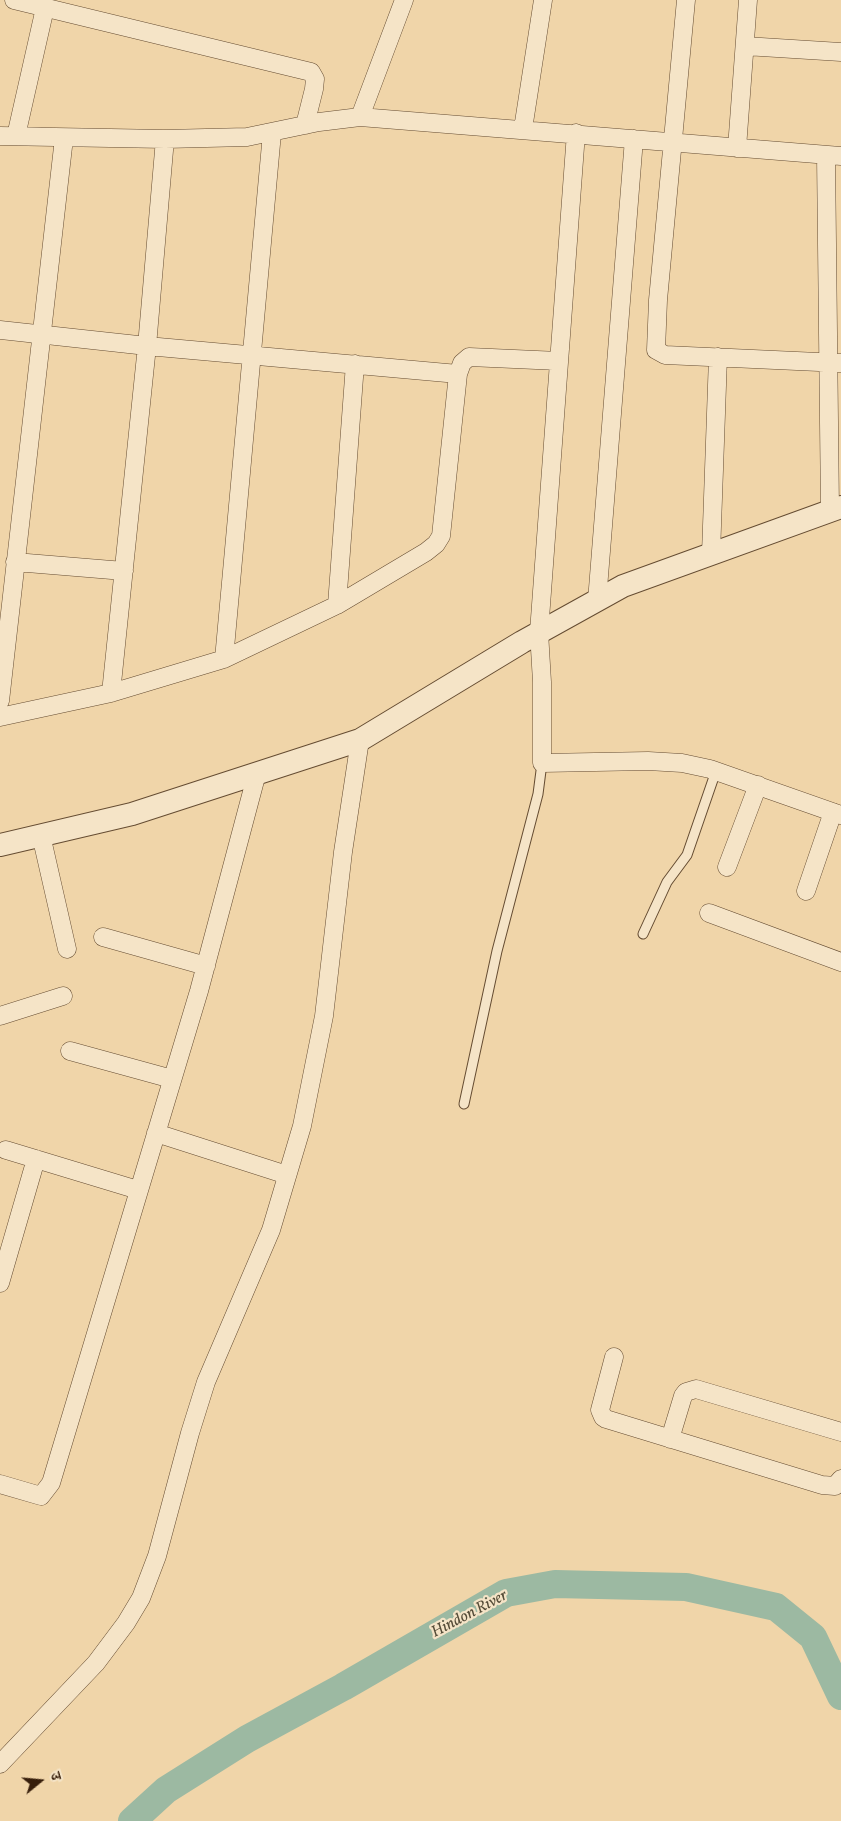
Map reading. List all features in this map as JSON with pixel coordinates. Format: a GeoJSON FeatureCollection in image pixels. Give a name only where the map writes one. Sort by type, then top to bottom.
{"type":"FeatureCollection","features":[{"type":"Feature","properties":{"kind":"street"},"geometry":{"type":"LineString","coordinates":[[14,0],[311,72],[315,79],[314,89],[305,125]]}},
{"type":"Feature","properties":{"kind":"street"},"geometry":{"type":"LineString","coordinates":[[360,117],[404,0]]}},
{"type":"Feature","properties":{"kind":"street"},"geometry":{"type":"LineString","coordinates":[[523,129],[543,0]]}},
{"type":"Feature","properties":{"kind":"street"},"geometry":{"type":"LineString","coordinates":[[686,0],[671,142],[658,300],[656,350],[665,355],[835,363]]}},
{"type":"Feature","properties":{"kind":"street"},"geometry":{"type":"LineString","coordinates":[[737,148],[748,0]]}},
{"type":"Feature","properties":{"kind":"street"},"geometry":{"type":"LineString","coordinates":[[0,845],[132,814],[360,740],[539,632],[624,586],[836,509],[833,155],[360,117],[305,125],[247,137],[165,139],[8,136],[45,8]]}},
{"type":"Feature","properties":{"kind":"street"},"geometry":{"type":"LineString","coordinates":[[745,46],[841,52]]}},
{"type":"Feature","properties":{"kind":"street"},"geometry":{"type":"LineString","coordinates":[[224,659],[272,133]]}},
{"type":"Feature","properties":{"kind":"street"},"geometry":{"type":"LineString","coordinates":[[576,134],[539,632],[542,682],[542,763],[648,761],[682,763],[716,771],[837,813],[806,891]]}},
{"type":"Feature","properties":{"kind":"street"},"geometry":{"type":"LineString","coordinates":[[0,701],[40,334],[64,138]]}},
{"type":"Feature","properties":{"kind":"street"},"geometry":{"type":"LineString","coordinates":[[111,693],[147,346],[165,139]]}},
{"type":"Feature","properties":{"kind":"street"},"geometry":{"type":"LineString","coordinates":[[597,600],[634,139]]}},
{"type":"Feature","properties":{"kind":"street"},"geometry":{"type":"LineString","coordinates":[[0,330],[147,346],[458,374]]}},
{"type":"Feature","properties":{"kind":"street"},"geometry":{"type":"LineString","coordinates":[[0,717],[111,693],[224,659],[337,604],[426,552],[436,544],[441,536],[458,374],[464,360],[469,357],[559,361]]}},
{"type":"Feature","properties":{"kind":"street"},"geometry":{"type":"LineString","coordinates":[[711,554],[718,357]]}},
{"type":"Feature","properties":{"kind":"street"},"geometry":{"type":"LineString","coordinates":[[337,604],[355,364]]}},
{"type":"Feature","properties":{"kind":"street"},"geometry":{"type":"LineString","coordinates":[[15,562],[124,571]]}},
{"type":"Feature","properties":{"kind":"street"},"geometry":{"type":"LineString","coordinates":[[0,1764],[7,1745],[96,1663],[141,1598],[157,1556],[190,1433],[206,1382],[271,1230],[302,1126],[324,1016],[343,852],[360,740]]}},
{"type":"Feature","properties":{"kind":"street"},"geometry":{"type":"LineString","coordinates":[[0,1484],[41,1496],[52,1484],[206,966],[257,774]]}},
{"type":"Feature","properties":{"kind":"street"},"geometry":{"type":"LineString","coordinates":[[726,867],[758,785]]}},
{"type":"Feature","properties":{"kind":"street"},"geometry":{"type":"LineString","coordinates":[[41,835],[67,949]]}},
{"type":"Feature","properties":{"kind":"street"},"geometry":{"type":"LineString","coordinates":[[709,913],[841,962]]}},
{"type":"Feature","properties":{"kind":"street"},"geometry":{"type":"LineString","coordinates":[[104,937],[206,966]]}},
{"type":"Feature","properties":{"kind":"street"},"geometry":{"type":"LineString","coordinates":[[0,1016],[63,996]]}},
{"type":"Feature","properties":{"kind":"street"},"geometry":{"type":"LineString","coordinates":[[70,1050],[172,1079]]}},
{"type":"Feature","properties":{"kind":"street"},"geometry":{"type":"LineString","coordinates":[[156,1133],[287,1175]]}},
{"type":"Feature","properties":{"kind":"street"},"geometry":{"type":"LineString","coordinates":[[6,1150],[138,1190]]}},
{"type":"Feature","properties":{"kind":"street"},"geometry":{"type":"LineString","coordinates":[[0,1283],[36,1159]]}},
{"type":"Feature","properties":{"kind":"street"},"geometry":{"type":"LineString","coordinates":[[614,1357],[600,1410],[603,1417],[822,1485],[836,1486],[841,1479]]}},
{"type":"Feature","properties":{"kind":"street"},"geometry":{"type":"LineString","coordinates":[[670,1439],[683,1396],[686,1392],[696,1389],[841,1432]]}},
{"type":"Feature","properties":{"kind":"lane"},"geometry":{"type":"LineString","coordinates":[[464,1104],[497,951],[538,794],[542,763]]}},
{"type":"Feature","properties":{"kind":"lane"},"geometry":{"type":"LineString","coordinates":[[643,934],[667,882],[688,855],[716,771]]}},
{"type":"Feature","properties":{"kind":"waterway","name":"Hindon River"},"geometry":{"type":"LineString","coordinates":[[132,1821],[166,1790],[247,1739],[343,1687],[506,1593],[555,1584],[686,1587],[776,1607],[813,1637],[841,1696]]}}]}
